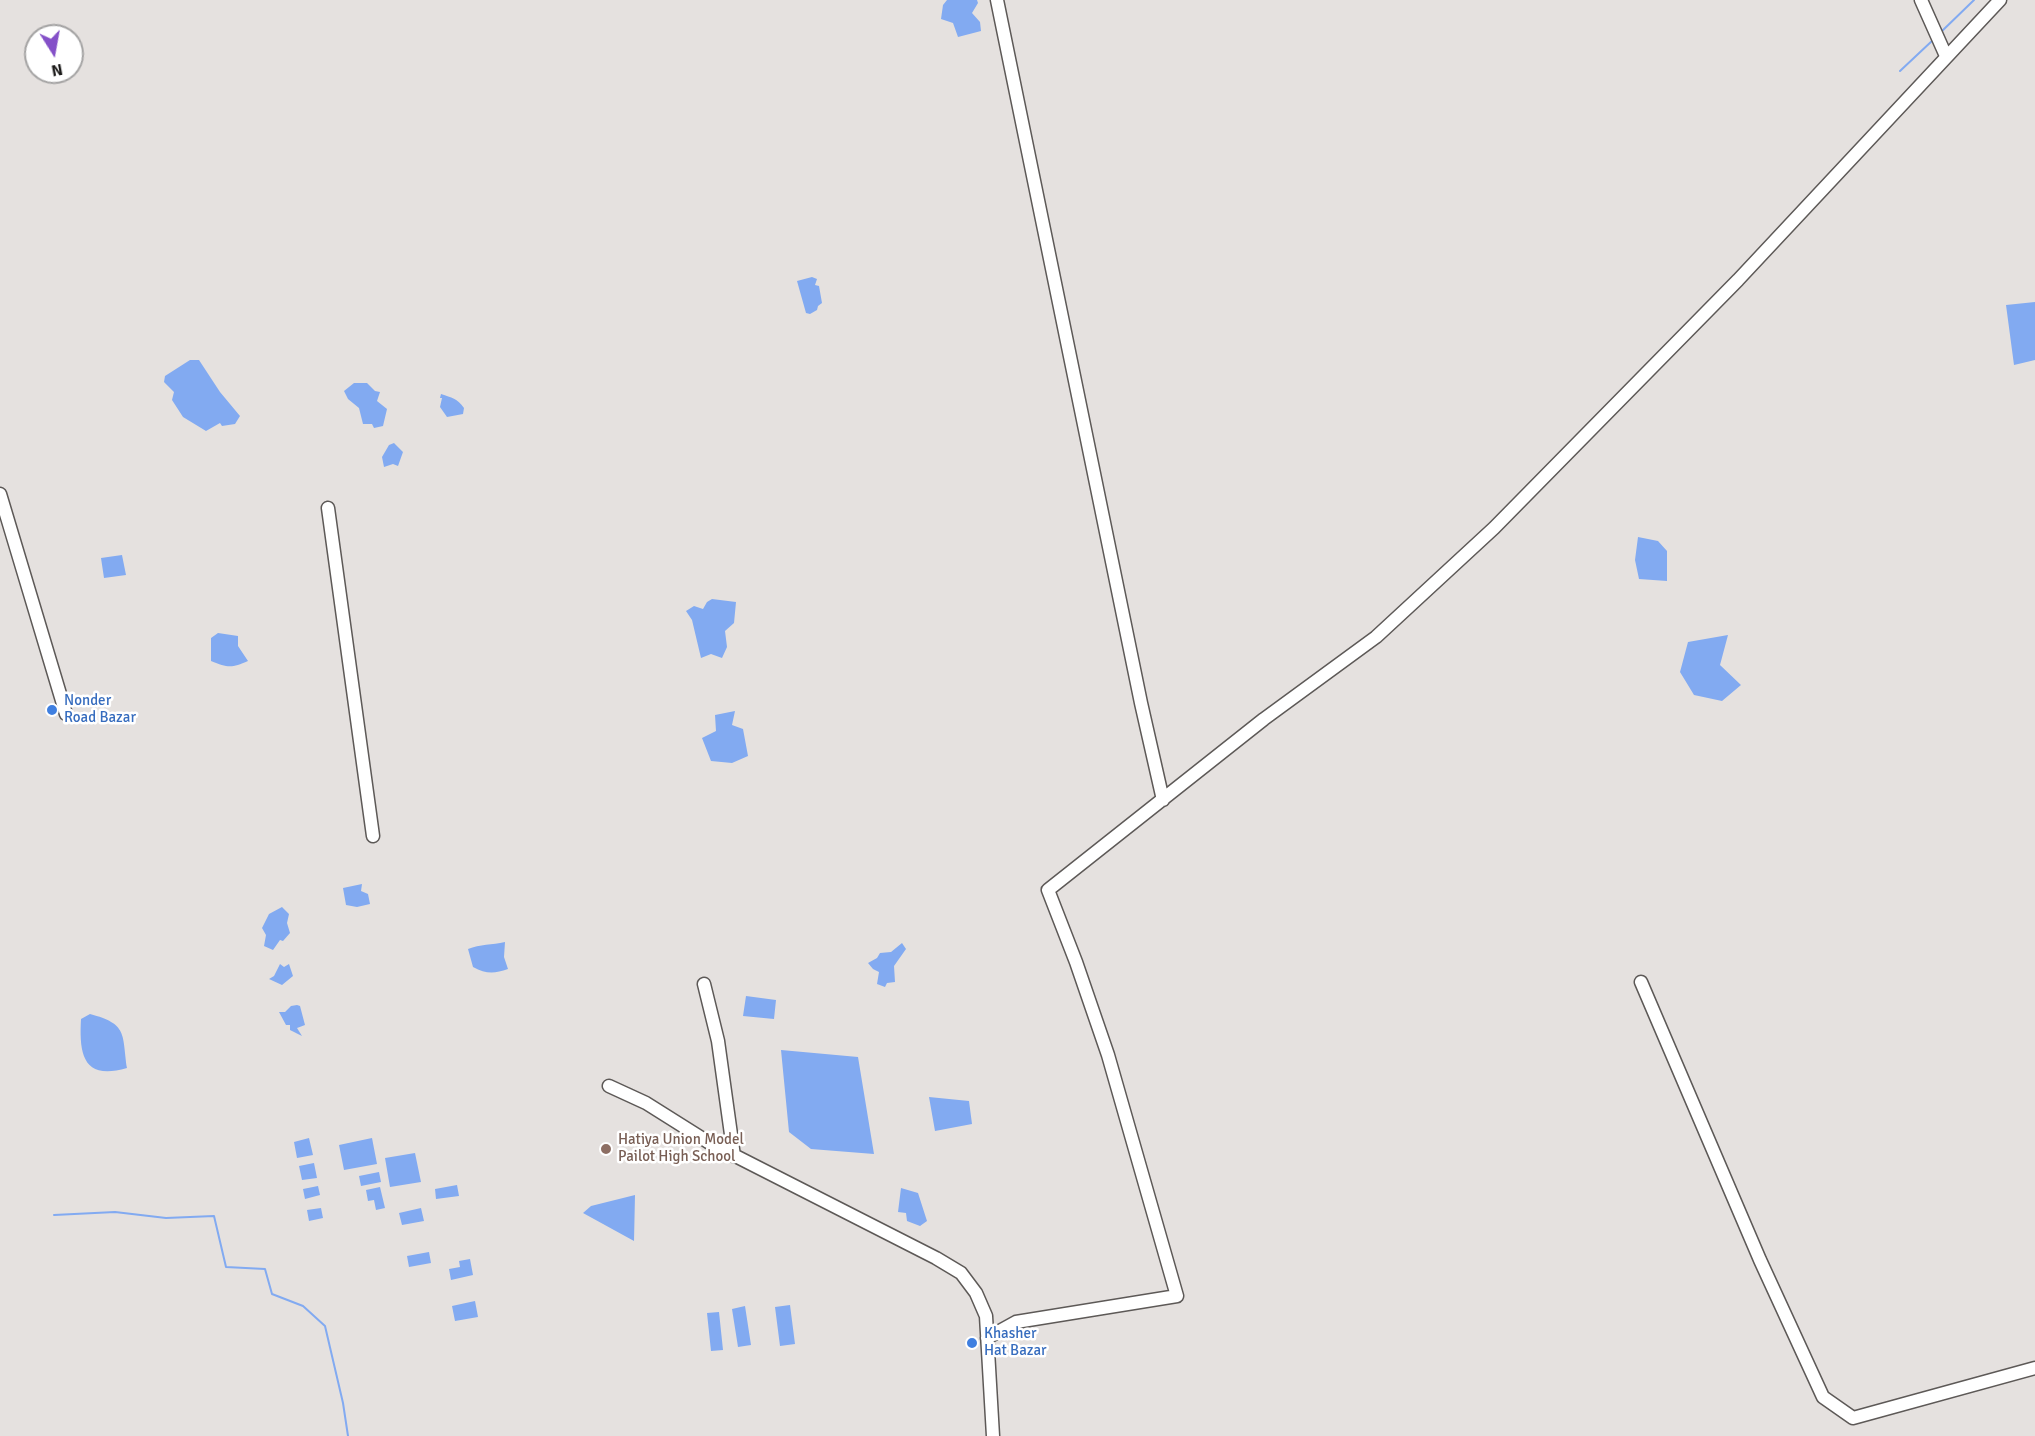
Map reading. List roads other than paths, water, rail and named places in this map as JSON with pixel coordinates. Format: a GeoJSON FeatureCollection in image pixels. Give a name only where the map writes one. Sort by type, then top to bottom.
{"type":"FeatureCollection","features":[{"type":"Feature","properties":{"kind":"street"},"geometry":{"type":"LineString","coordinates":[[997,0],[1141,703],[1164,800]]}},
{"type":"Feature","properties":{"kind":"street"},"geometry":{"type":"LineString","coordinates":[[1921,0],[1946,56]]}},
{"type":"Feature","properties":{"kind":"street"},"geometry":{"type":"LineString","coordinates":[[987,1338],[1016,1322],[1177,1296],[1108,1055],[1048,890],[1264,719],[1376,637],[1494,528],[1738,280],[2000,0]]}},
{"type":"Feature","properties":{"kind":"street"},"geometry":{"type":"LineString","coordinates":[[0,494],[66,714]]}},
{"type":"Feature","properties":{"kind":"street"},"geometry":{"type":"LineString","coordinates":[[328,508],[373,836]]}},
{"type":"Feature","properties":{"kind":"street"},"geometry":{"type":"LineString","coordinates":[[1641,982],[1760,1260],[1823,1396],[1853,1418],[2035,1368]]}},
{"type":"Feature","properties":{"kind":"street"},"geometry":{"type":"LineString","coordinates":[[704,984],[718,1041],[734,1156]]}},
{"type":"Feature","properties":{"kind":"street"},"geometry":{"type":"LineString","coordinates":[[609,1086],[646,1103],[734,1156],[936,1258],[961,1273],[976,1293],[986,1316],[993,1436]]}},
{"type":"Feature","properties":{"kind":"water"},"geometry":{"type":"Polygon","coordinates":[[[947,0],[977,0],[978,3],[972,13],[980,22],[981,31],[958,37],[953,23],[941,19],[943,5],[947,0]]]}},
{"type":"Feature","properties":{"kind":"water"},"geometry":{"type":"Polygon","coordinates":[[[812,277],[817,279],[815,285],[819,286],[822,303],[810,314],[806,313],[797,281],[812,277]]]}},
{"type":"Feature","properties":{"kind":"water"},"geometry":{"type":"Polygon","coordinates":[[[2035,302],[2035,360],[2014,365],[2006,305],[2035,302]]]}},
{"type":"Feature","properties":{"kind":"water"},"geometry":{"type":"Polygon","coordinates":[[[190,360],[199,360],[220,392],[240,416],[235,424],[222,426],[220,423],[206,431],[183,417],[172,400],[174,392],[164,382],[165,376],[190,360]]]}},
{"type":"Feature","properties":{"kind":"water"},"geometry":{"type":"Polygon","coordinates":[[[354,383],[367,383],[375,391],[380,392],[377,401],[387,409],[383,426],[374,428],[372,424],[363,424],[359,408],[348,399],[344,391],[354,383]]]}},
{"type":"Feature","properties":{"kind":"water"},"geometry":{"type":"Polygon","coordinates":[[[441,394],[459,402],[464,408],[463,414],[447,417],[440,407],[441,394]]]}},
{"type":"Feature","properties":{"kind":"water"},"geometry":{"type":"Polygon","coordinates":[[[394,443],[403,452],[398,466],[393,464],[384,467],[382,457],[389,445],[394,443]]]}},
{"type":"Feature","properties":{"kind":"water"},"geometry":{"type":"Polygon","coordinates":[[[1638,537],[1658,541],[1667,551],[1667,581],[1639,579],[1635,560],[1638,537]]]}},
{"type":"Feature","properties":{"kind":"water"},"geometry":{"type":"Polygon","coordinates":[[[122,555],[126,575],[104,578],[101,558],[122,555]]]}},
{"type":"Feature","properties":{"kind":"water"},"geometry":{"type":"Polygon","coordinates":[[[712,599],[736,602],[734,623],[725,631],[727,647],[722,658],[711,654],[701,658],[692,620],[686,611],[694,606],[703,609],[712,599]]]}},
{"type":"Feature","properties":{"kind":"water"},"geometry":{"type":"Polygon","coordinates":[[[218,633],[238,636],[238,646],[248,661],[230,666],[211,661],[211,638],[218,633]]]}},
{"type":"Feature","properties":{"kind":"water"},"geometry":{"type":"Polygon","coordinates":[[[1728,635],[1720,665],[1741,685],[1722,701],[1694,695],[1680,672],[1688,642],[1728,635]]]}},
{"type":"Feature","properties":{"kind":"water"},"geometry":{"type":"Polygon","coordinates":[[[735,711],[732,725],[743,729],[748,756],[732,763],[711,761],[702,738],[716,731],[715,715],[735,711]]]}},
{"type":"Feature","properties":{"kind":"water"},"geometry":{"type":"Polygon","coordinates":[[[362,884],[361,891],[368,894],[370,904],[357,907],[346,905],[343,888],[362,884]]]}},
{"type":"Feature","properties":{"kind":"water"},"geometry":{"type":"Polygon","coordinates":[[[282,907],[289,914],[287,923],[290,933],[283,941],[280,940],[273,950],[264,946],[266,935],[262,928],[269,914],[282,907]]]}},
{"type":"Feature","properties":{"kind":"water"},"geometry":{"type":"Polygon","coordinates":[[[505,942],[504,957],[508,969],[490,972],[473,967],[468,949],[505,942]]]}},
{"type":"Feature","properties":{"kind":"water"},"geometry":{"type":"Polygon","coordinates":[[[902,943],[906,949],[894,966],[895,982],[887,983],[885,987],[877,984],[879,972],[868,963],[877,958],[880,953],[891,952],[902,943]]]}},
{"type":"Feature","properties":{"kind":"water"},"geometry":{"type":"Polygon","coordinates":[[[280,964],[284,967],[289,964],[293,976],[282,985],[269,979],[274,976],[280,964]]]}},
{"type":"Feature","properties":{"kind":"water"},"geometry":{"type":"Polygon","coordinates":[[[746,996],[776,1000],[774,1019],[743,1016],[746,996]]]}},
{"type":"Feature","properties":{"kind":"water"},"geometry":{"type":"Polygon","coordinates":[[[291,1006],[300,1006],[305,1025],[297,1028],[302,1036],[290,1030],[290,1025],[286,1025],[279,1012],[285,1012],[291,1006]]]}},
{"type":"Feature","properties":{"kind":"water"},"geometry":{"type":"Polygon","coordinates":[[[90,1014],[111,1022],[121,1032],[127,1068],[101,1071],[87,1062],[81,1043],[81,1019],[90,1014]]]}},
{"type":"Feature","properties":{"kind":"water"},"geometry":{"type":"Polygon","coordinates":[[[781,1050],[858,1057],[874,1154],[811,1149],[789,1132],[781,1050]]]}},
{"type":"Feature","properties":{"kind":"water"},"geometry":{"type":"Polygon","coordinates":[[[929,1097],[969,1101],[972,1124],[935,1131],[929,1097]]]}},
{"type":"Feature","properties":{"kind":"water"},"geometry":{"type":"Polygon","coordinates":[[[309,1138],[313,1155],[297,1158],[294,1142],[309,1138]]]}},
{"type":"Feature","properties":{"kind":"water"},"geometry":{"type":"Polygon","coordinates":[[[372,1138],[377,1164],[344,1170],[339,1145],[372,1138]]]}},
{"type":"Feature","properties":{"kind":"water"},"geometry":{"type":"Polygon","coordinates":[[[415,1153],[421,1182],[390,1187],[385,1158],[415,1153]]]}},
{"type":"Feature","properties":{"kind":"water"},"geometry":{"type":"Polygon","coordinates":[[[314,1163],[317,1178],[302,1180],[299,1166],[314,1163]]]}},
{"type":"Feature","properties":{"kind":"water"},"geometry":{"type":"Polygon","coordinates":[[[379,1172],[381,1182],[361,1186],[359,1176],[379,1172]]]}},
{"type":"Feature","properties":{"kind":"water"},"geometry":{"type":"Polygon","coordinates":[[[457,1185],[459,1196],[436,1199],[435,1189],[457,1185]]]}},
{"type":"Feature","properties":{"kind":"water"},"geometry":{"type":"Polygon","coordinates":[[[318,1186],[320,1195],[305,1199],[303,1189],[318,1186]]]}},
{"type":"Feature","properties":{"kind":"water"},"geometry":{"type":"Polygon","coordinates":[[[380,1187],[385,1208],[376,1210],[374,1200],[368,1201],[366,1190],[380,1187]]]}},
{"type":"Feature","properties":{"kind":"water"},"geometry":{"type":"Polygon","coordinates":[[[901,1188],[918,1193],[927,1221],[920,1226],[907,1221],[906,1213],[898,1212],[901,1188]]]}},
{"type":"Feature","properties":{"kind":"water"},"geometry":{"type":"Polygon","coordinates":[[[635,1195],[634,1241],[583,1213],[591,1206],[635,1195]]]}},
{"type":"Feature","properties":{"kind":"water"},"geometry":{"type":"Polygon","coordinates":[[[321,1208],[323,1218],[309,1221],[307,1210],[321,1208]]]}},
{"type":"Feature","properties":{"kind":"water"},"geometry":{"type":"Polygon","coordinates":[[[421,1208],[424,1221],[402,1225],[399,1213],[421,1208]]]}},
{"type":"Feature","properties":{"kind":"water"},"geometry":{"type":"Polygon","coordinates":[[[429,1252],[431,1263],[409,1267],[407,1256],[429,1252]]]}},
{"type":"Feature","properties":{"kind":"water"},"geometry":{"type":"Polygon","coordinates":[[[470,1259],[473,1275],[451,1280],[449,1269],[460,1267],[459,1261],[470,1259]]]}},
{"type":"Feature","properties":{"kind":"water"},"geometry":{"type":"Polygon","coordinates":[[[475,1301],[478,1317],[455,1321],[452,1306],[475,1301]]]}},
{"type":"Feature","properties":{"kind":"water"},"geometry":{"type":"Polygon","coordinates":[[[790,1305],[795,1344],[780,1346],[775,1307],[790,1305]]]}},
{"type":"Feature","properties":{"kind":"water"},"geometry":{"type":"Polygon","coordinates":[[[745,1306],[751,1345],[738,1347],[732,1309],[745,1306]]]}},
{"type":"Feature","properties":{"kind":"water"},"geometry":{"type":"Polygon","coordinates":[[[719,1312],[723,1350],[711,1351],[707,1313],[719,1312]]]}},
{"type":"Feature","properties":{"kind":"waterway"},"geometry":{"type":"LineString","coordinates":[[1941,32],[1974,0]]}},
{"type":"Feature","properties":{"kind":"waterway"},"geometry":{"type":"LineString","coordinates":[[1900,71],[1933,40]]}},
{"type":"Feature","properties":{"kind":"waterway"},"geometry":{"type":"LineString","coordinates":[[54,1215],[115,1212],[166,1218],[214,1216],[226,1267],[265,1269],[272,1294],[303,1306],[325,1326],[343,1403],[348,1436]]}},
{"type":"Feature","properties":{"kind":"place","name":"Nonder Road Bazar"},"geometry":{"type":"Point","coordinates":[52,710]}},
{"type":"Feature","properties":{"kind":"place","name":"Hatiya Union Model Pailot High School"},"geometry":{"type":"Point","coordinates":[606,1149]}},
{"type":"Feature","properties":{"kind":"place","name":"Khasher Hat Bazar"},"geometry":{"type":"Point","coordinates":[972,1343]}}]}
